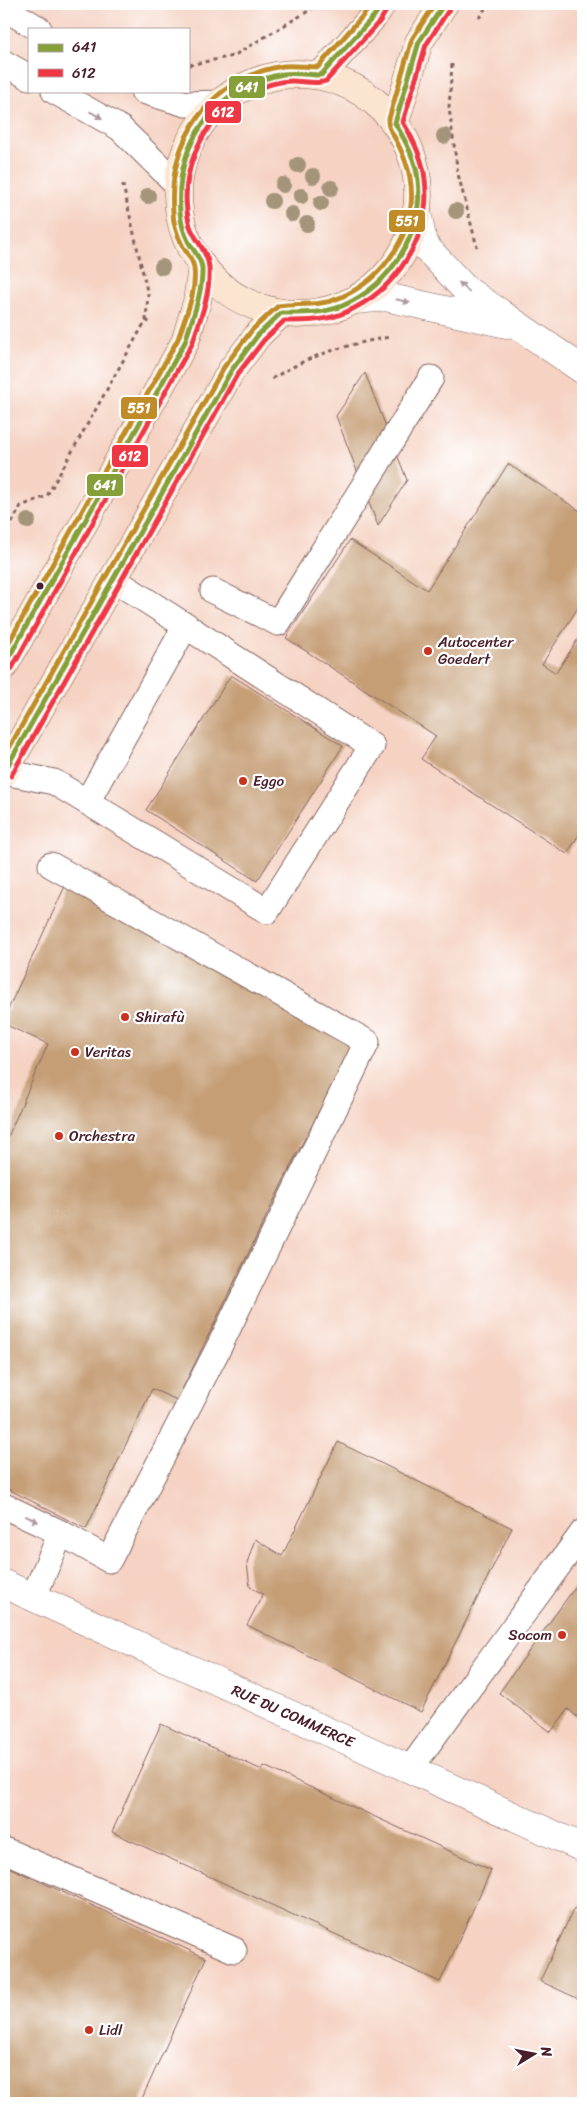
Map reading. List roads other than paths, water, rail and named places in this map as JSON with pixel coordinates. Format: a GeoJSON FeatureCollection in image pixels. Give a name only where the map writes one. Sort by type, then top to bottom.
{"type":"FeatureCollection","features":[{"type":"Feature","properties":{"kind":"main road"},"geometry":{"type":"LineString","coordinates":[[321,75],[374,16],[382,4]]}},
{"type":"Feature","properties":{"kind":"main road"},"geometry":{"type":"LineString","coordinates":[[395,122],[419,42],[444,4]]}},
{"type":"Feature","properties":{"kind":"main road"},"geometry":{"type":"LineString","coordinates":[[285,74],[321,75],[350,85],[374,101],[395,122],[410,150],[418,180],[417,211],[406,246],[390,270],[385,277],[355,300],[319,312],[281,313],[252,304],[224,289],[202,266],[188,241],[180,214],[178,185],[184,155],[198,127],[218,103],[249,84],[285,74]]}},
{"type":"Feature","properties":{"kind":"main road"},"geometry":{"type":"LineString","coordinates":[[4,666],[185,342],[197,302],[202,266]]}},
{"type":"Feature","properties":{"kind":"main road"},"geometry":{"type":"LineString","coordinates":[[4,772],[231,371],[258,336],[281,313]]}},
{"type":"Feature","properties":{"kind":"street"},"geometry":{"type":"LineString","coordinates":[[417,211],[423,244],[465,289],[583,370]]}},
{"type":"Feature","properties":{"kind":"street"},"geometry":{"type":"LineString","coordinates":[[355,300],[386,297],[518,326]]}},
{"type":"Feature","properties":{"kind":"street","name":"RUE DU COMMERCE"},"geometry":{"type":"LineString","coordinates":[[4,1584],[583,1848]]}},
{"type":"Feature","properties":{"kind":"lane"},"geometry":{"type":"LineString","coordinates":[[4,8],[37,28]]}},
{"type":"Feature","properties":{"kind":"lane"},"geometry":{"type":"LineString","coordinates":[[4,63],[28,76]]}},
{"type":"Feature","properties":{"kind":"lane"},"geometry":{"type":"LineString","coordinates":[[56,92],[120,128],[178,185]]}},
{"type":"Feature","properties":{"kind":"lane"},"geometry":{"type":"LineString","coordinates":[[145,92],[186,104],[218,103]]}},
{"type":"Feature","properties":{"kind":"lane"},"geometry":{"type":"LineString","coordinates":[[212,591],[278,623],[431,378]]}},
{"type":"Feature","properties":{"kind":"lane"},"geometry":{"type":"LineString","coordinates":[[4,772],[54,782],[267,911],[372,746],[113,579]]}},
{"type":"Feature","properties":{"kind":"lane"},"geometry":{"type":"LineString","coordinates":[[87,802],[186,625]]}},
{"type":"Feature","properties":{"kind":"lane"},"geometry":{"type":"LineString","coordinates":[[4,1506],[61,1533],[109,1560],[220,1345],[367,1042],[51,865]]}},
{"type":"Feature","properties":{"kind":"lane"},"geometry":{"type":"LineString","coordinates":[[410,1769],[583,1532]]}},
{"type":"Feature","properties":{"kind":"lane"},"geometry":{"type":"LineString","coordinates":[[33,1598],[61,1533]]}},
{"type":"Feature","properties":{"kind":"lane"},"geometry":{"type":"LineString","coordinates":[[4,1850],[234,1950]]}},
{"type":"Feature","properties":{"kind":"place","name":"Autocenter Goedert"},"geometry":{"type":"Point","coordinates":[428,651]}},
{"type":"Feature","properties":{"kind":"place","name":"Eggo"},"geometry":{"type":"Point","coordinates":[243,781]}},
{"type":"Feature","properties":{"kind":"place","name":"Shirafù"},"geometry":{"type":"Point","coordinates":[125,1017]}},
{"type":"Feature","properties":{"kind":"place","name":"Veritas"},"geometry":{"type":"Point","coordinates":[75,1052]}},
{"type":"Feature","properties":{"kind":"place","name":"Orchestra"},"geometry":{"type":"Point","coordinates":[59,1136]}},
{"type":"Feature","properties":{"kind":"place","name":"Socom"},"geometry":{"type":"Point","coordinates":[562,1635]}},
{"type":"Feature","properties":{"kind":"place","name":"Lidl"},"geometry":{"type":"Point","coordinates":[89,2030]}}]}
